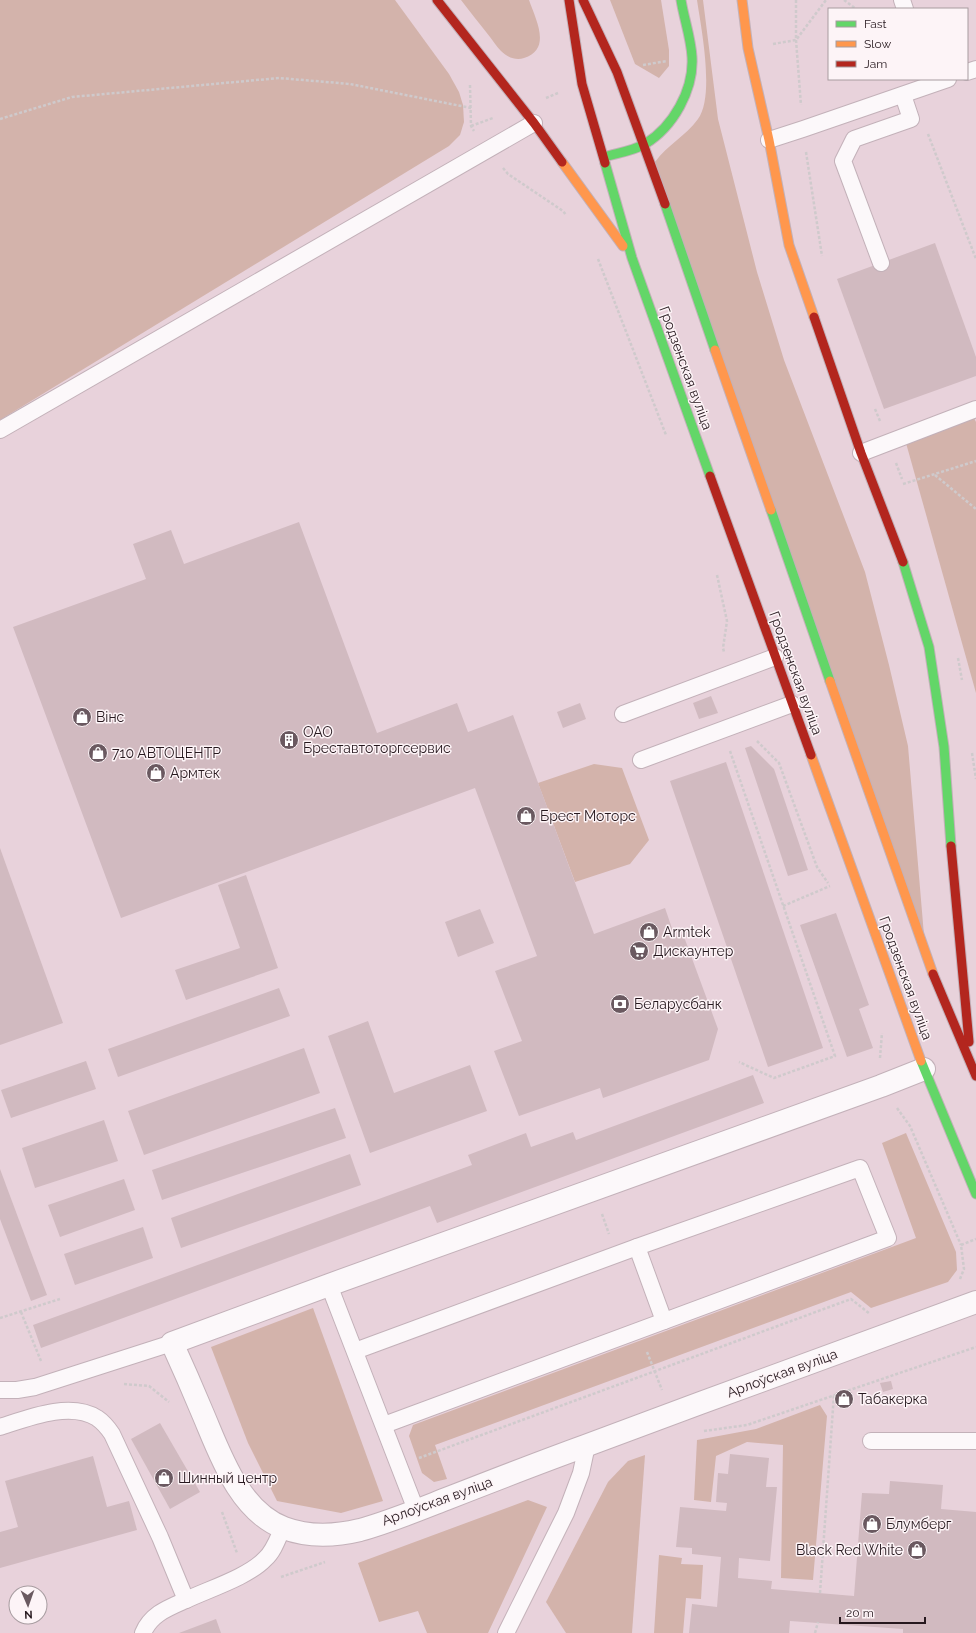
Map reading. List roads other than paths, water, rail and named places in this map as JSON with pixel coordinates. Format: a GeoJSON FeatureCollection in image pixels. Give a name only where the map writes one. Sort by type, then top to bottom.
{"type":"FeatureCollection","features":[{"type":"Feature","properties":{"kind":"main road"},"geometry":{"type":"LineString","coordinates":[[437,0],[534,123],[632,258]]}},
{"type":"Feature","properties":{"kind":"main road","name":"Гродзенская вуліца"},"geometry":{"type":"LineString","coordinates":[[569,0],[582,84],[632,258],[924,1069],[976,1194]]}},
{"type":"Feature","properties":{"kind":"main road","name":"Гродзенская вуліца"},"geometry":{"type":"LineString","coordinates":[[583,0],[618,72],[926,956],[976,1076]]}},
{"type":"Feature","properties":{"kind":"main road"},"geometry":{"type":"LineString","coordinates":[[604,157],[644,144],[663,128],[677,112],[686,94],[691,76],[692,57],[681,0]]}},
{"type":"Feature","properties":{"kind":"main road","name":"Гродзенская вуліца"},"geometry":{"type":"LineString","coordinates":[[742,0],[748,48],[769,140],[789,246],[861,453],[899,549],[929,647],[944,747],[954,888],[971,1064]]}},
{"type":"Feature","properties":{"kind":"street"},"geometry":{"type":"LineString","coordinates":[[172,1343],[881,1086],[924,1069]]}},
{"type":"Feature","properties":{"kind":"street","name":"Арлоўская вуліца"},"geometry":{"type":"LineString","coordinates":[[172,1343],[216,1444],[240,1490],[253,1506],[268,1519],[283,1527],[320,1535],[340,1534],[360,1530],[416,1510],[587,1445],[976,1302]]}},
{"type":"Feature","properties":{"kind":"lane"},"geometry":{"type":"LineString","coordinates":[[769,140],[903,95],[930,82],[942,80]]}},
{"type":"Feature","properties":{"kind":"lane"},"geometry":{"type":"LineString","coordinates":[[881,263],[843,161],[854,139],[911,120],[903,95]]}},
{"type":"Feature","properties":{"kind":"lane"},"geometry":{"type":"LineString","coordinates":[[0,430],[534,123]]}},
{"type":"Feature","properties":{"kind":"lane"},"geometry":{"type":"LineString","coordinates":[[861,453],[976,409]]}},
{"type":"Feature","properties":{"kind":"lane"},"geometry":{"type":"LineString","coordinates":[[623,714],[775,657]]}},
{"type":"Feature","properties":{"kind":"lane"},"geometry":{"type":"LineString","coordinates":[[641,760],[792,704]]}},
{"type":"Feature","properties":{"kind":"lane"},"geometry":{"type":"LineString","coordinates":[[355,1351],[637,1247],[860,1168],[888,1238],[384,1425]]}},
{"type":"Feature","properties":{"kind":"lane"},"geometry":{"type":"LineString","coordinates":[[637,1247],[664,1321]]}},
{"type":"Feature","properties":{"kind":"lane"},"geometry":{"type":"LineString","coordinates":[[329,1285],[416,1510]]}},
{"type":"Feature","properties":{"kind":"lane"},"geometry":{"type":"LineString","coordinates":[[0,1390],[17,1390],[35,1387],[172,1343]]}},
{"type":"Feature","properties":{"kind":"lane"},"geometry":{"type":"LineString","coordinates":[[0,1427],[52,1412],[70,1411],[84,1413],[97,1418],[106,1426],[112,1434],[160,1537],[186,1600]]}},
{"type":"Feature","properties":{"kind":"lane"},"geometry":{"type":"LineString","coordinates":[[871,1441],[976,1441]]}},
{"type":"Feature","properties":{"kind":"lane"},"geometry":{"type":"LineString","coordinates":[[506,1633],[566,1513],[581,1473],[587,1445]]}},
{"type":"Feature","properties":{"kind":"lane"},"geometry":{"type":"LineString","coordinates":[[143,1633],[153,1617],[164,1609],[254,1569],[266,1559],[275,1545],[283,1527]]}},
{"type":"Feature","properties":{"kind":"place","name":"Вінс"},"geometry":{"type":"Point","coordinates":[82,717]}},
{"type":"Feature","properties":{"kind":"place","name":"ОАО Бреставтоторгсервис"},"geometry":{"type":"Point","coordinates":[289,740]}},
{"type":"Feature","properties":{"kind":"place","name":"710 АВТОЦЕНТР"},"geometry":{"type":"Point","coordinates":[98,753]}},
{"type":"Feature","properties":{"kind":"place","name":"Армтек"},"geometry":{"type":"Point","coordinates":[156,773]}},
{"type":"Feature","properties":{"kind":"place","name":"Брест Моторс"},"geometry":{"type":"Point","coordinates":[526,816]}},
{"type":"Feature","properties":{"kind":"place","name":"Armtek"},"geometry":{"type":"Point","coordinates":[649,932]}},
{"type":"Feature","properties":{"kind":"place","name":"Дискаунтер"},"geometry":{"type":"Point","coordinates":[639,951]}},
{"type":"Feature","properties":{"kind":"place","name":"Беларусбанк"},"geometry":{"type":"Point","coordinates":[620,1004]}},
{"type":"Feature","properties":{"kind":"place","name":"Табакерка"},"geometry":{"type":"Point","coordinates":[844,1399]}},
{"type":"Feature","properties":{"kind":"place","name":"Шинный центр"},"geometry":{"type":"Point","coordinates":[164,1478]}},
{"type":"Feature","properties":{"kind":"place","name":"Блумберг"},"geometry":{"type":"Point","coordinates":[872,1524]}},
{"type":"Feature","properties":{"kind":"place","name":"Black Red White"},"geometry":{"type":"Point","coordinates":[917,1550]}}]}
